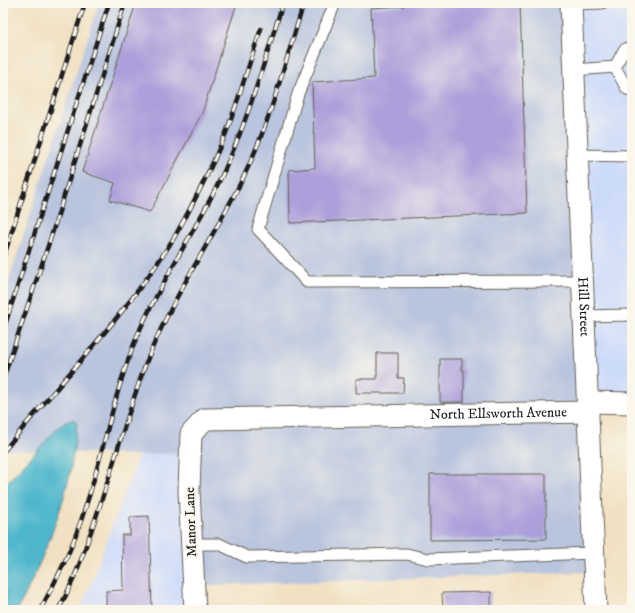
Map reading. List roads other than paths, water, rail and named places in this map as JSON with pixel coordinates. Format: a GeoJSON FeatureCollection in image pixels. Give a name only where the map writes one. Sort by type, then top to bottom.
{"type":"FeatureCollection","features":[{"type":"Feature","properties":{"kind":"street","name":"Hill Street"},"geometry":{"type":"LineString","coordinates":[[571,4],[596,610]]}},
{"type":"Feature","properties":{"kind":"street","name":"North Ellsworth Avenue"},"geometry":{"type":"LineString","coordinates":[[191,434],[205,419],[408,415],[588,407],[632,402]]}},
{"type":"Feature","properties":{"kind":"street","name":"Manor Lane"},"geometry":{"type":"LineString","coordinates":[[191,434],[189,490],[195,610]]}},
{"type":"Feature","properties":{"kind":"lane"},"geometry":{"type":"LineString","coordinates":[[335,3],[298,94],[258,229],[307,282],[583,281]]}},
{"type":"Feature","properties":{"kind":"lane"},"geometry":{"type":"LineString","coordinates":[[571,4],[602,3]]}},
{"type":"Feature","properties":{"kind":"lane"},"geometry":{"type":"LineString","coordinates":[[615,67],[624,50],[632,46]]}},
{"type":"Feature","properties":{"kind":"lane"},"geometry":{"type":"LineString","coordinates":[[574,70],[615,67]]}},
{"type":"Feature","properties":{"kind":"lane"},"geometry":{"type":"LineString","coordinates":[[615,67],[627,89],[632,90]]}},
{"type":"Feature","properties":{"kind":"lane"},"geometry":{"type":"LineString","coordinates":[[577,155],[632,156]]}},
{"type":"Feature","properties":{"kind":"lane"},"geometry":{"type":"LineString","coordinates":[[584,316],[632,315]]}},
{"type":"Feature","properties":{"kind":"lane"},"geometry":{"type":"LineString","coordinates":[[192,544],[219,544],[247,557],[407,554],[428,559],[594,554]]}},
{"type":"Feature","properties":{"kind":"water"},"geometry":{"type":"Polygon","coordinates":[[[74,419],[77,423],[74,450],[65,495],[54,528],[19,607],[17,610],[3,610],[3,487],[58,428],[66,422],[74,419]]]}},
{"type":"Feature","properties":{"kind":"railway"},"geometry":{"type":"LineString","coordinates":[[3,259],[85,3]]}},
{"type":"Feature","properties":{"kind":"railway"},"geometry":{"type":"LineString","coordinates":[[3,331],[109,3]]}},
{"type":"Feature","properties":{"kind":"railway"},"geometry":{"type":"LineString","coordinates":[[3,379],[50,240],[125,3]]}},
{"type":"Feature","properties":{"kind":"railway"},"geometry":{"type":"LineString","coordinates":[[40,610],[66,560],[82,517],[91,491],[120,385],[138,334],[156,296],[217,186],[237,142],[283,3]]}},
{"type":"Feature","properties":{"kind":"railway"},"geometry":{"type":"LineString","coordinates":[[58,610],[71,585],[82,558],[148,358],[169,312],[242,180],[252,159],[269,115],[304,3]]}},
{"type":"Feature","properties":{"kind":"railway"},"geometry":{"type":"LineString","coordinates":[[3,452],[115,320],[136,293],[175,236],[202,185],[226,133],[261,29]]}}]}
